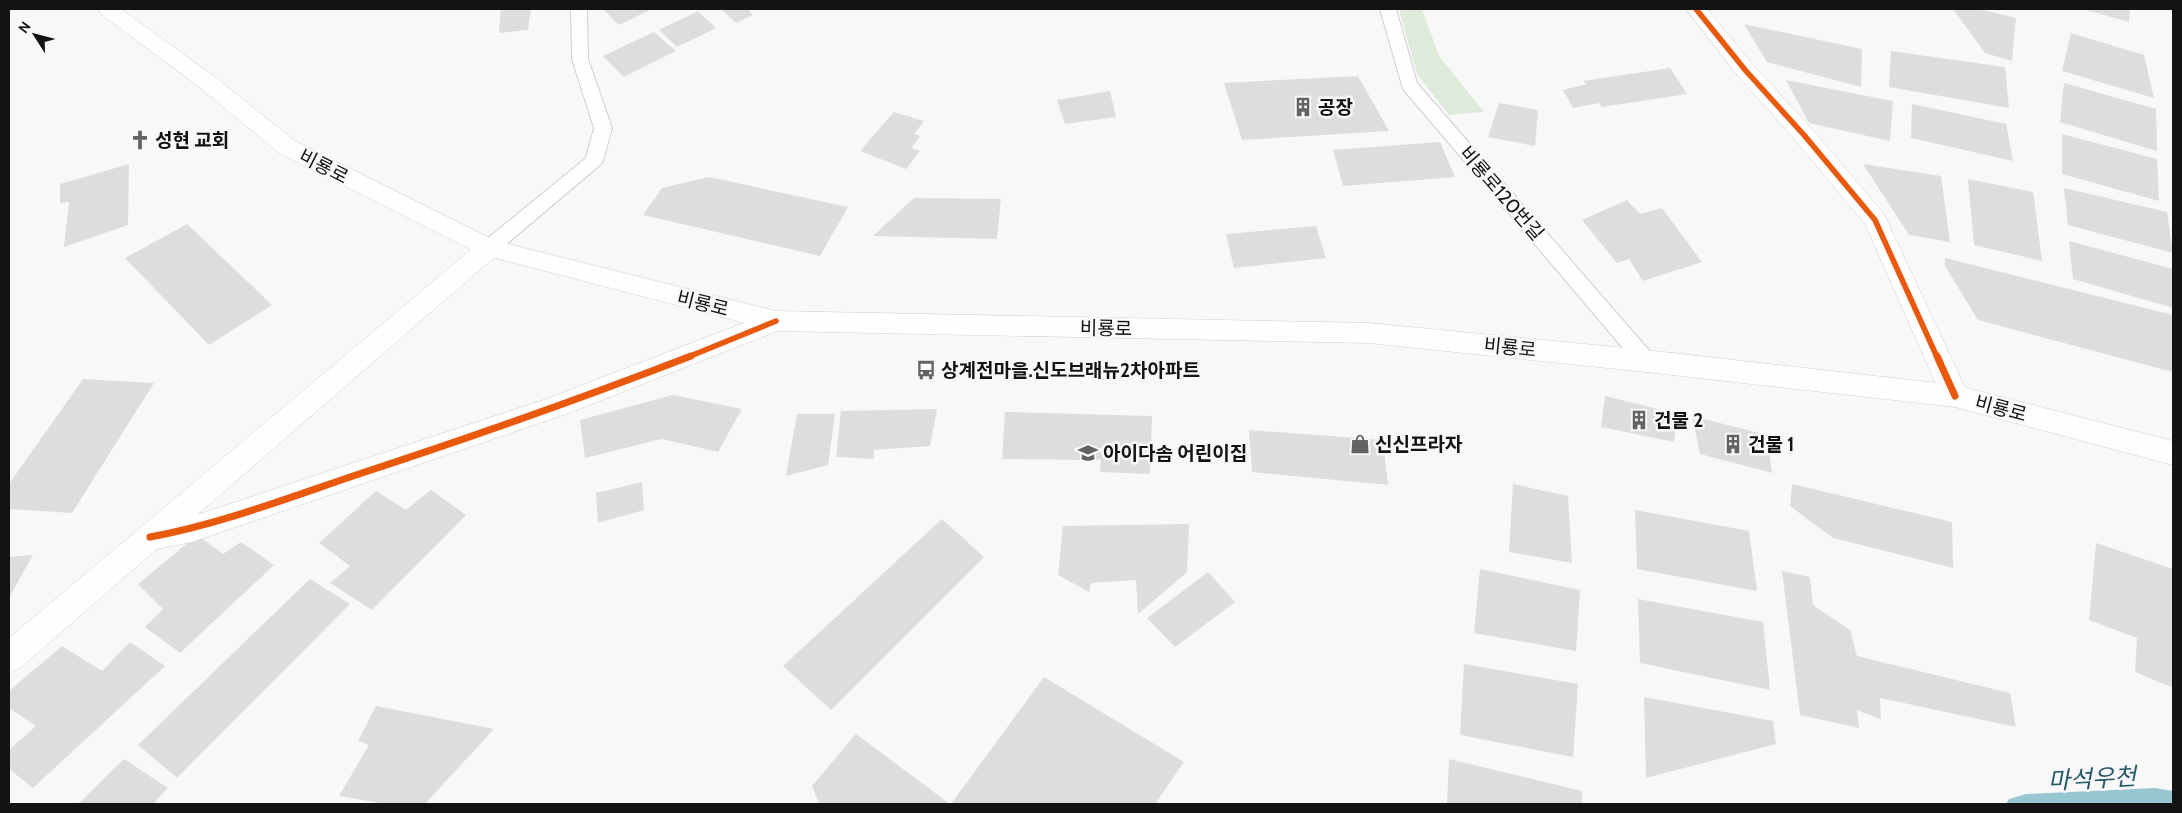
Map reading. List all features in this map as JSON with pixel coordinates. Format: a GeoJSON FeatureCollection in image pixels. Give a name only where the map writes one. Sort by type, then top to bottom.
{"type":"FeatureCollection","features":[{"type":"Feature","properties":{"kind":"main road","name":"비룡로"},"geometry":{"type":"LineString","coordinates":[[108,9],[207,82],[287,147],[489,248],[776,321],[1369,333],[1646,361],[1955,396],[2173,453]]}},
{"type":"Feature","properties":{"kind":"main road"},"geometry":{"type":"LineString","coordinates":[[1696,9],[1746,71],[1804,135],[1875,220],[1955,396]]}},
{"type":"Feature","properties":{"kind":"main road"},"geometry":{"type":"LineString","coordinates":[[9,658],[382,343],[489,248]]}},
{"type":"Feature","properties":{"kind":"main road"},"geometry":{"type":"LineString","coordinates":[[150,537],[192,530],[445,446],[688,358],[776,321]]}},
{"type":"Feature","properties":{"kind":"lane"},"geometry":{"type":"LineString","coordinates":[[489,248],[594,161],[603,128],[580,59],[578,9]]}},
{"type":"Feature","properties":{"kind":"lane","name":"비룡로120번길"},"geometry":{"type":"LineString","coordinates":[[1388,9],[1409,85],[1646,361]]}},
{"type":"Feature","properties":{"kind":"green space"},"geometry":{"type":"Polygon","coordinates":[[[1399,9],[1422,9],[1439,56],[1484,112],[1449,115],[1417,74],[1399,9]]]}},
{"type":"Feature","properties":{"kind":"building"},"geometry":{"type":"Polygon","coordinates":[[[501,9],[531,9],[528,30],[499,33],[501,9]]]}},
{"type":"Feature","properties":{"kind":"building"},"geometry":{"type":"Polygon","coordinates":[[[603,9],[652,9],[619,25],[603,9]]]}},
{"type":"Feature","properties":{"kind":"building"},"geometry":{"type":"Polygon","coordinates":[[[721,9],[753,9],[749,11],[753,15],[736,23],[721,9]]]}},
{"type":"Feature","properties":{"kind":"building"},"geometry":{"type":"Polygon","coordinates":[[[1953,9],[1979,9],[2016,18],[2012,61],[1985,53],[1953,9]]]}},
{"type":"Feature","properties":{"kind":"building"},"geometry":{"type":"Polygon","coordinates":[[[2083,9],[2130,9],[2129,22],[2083,9]]]}},
{"type":"Feature","properties":{"kind":"building"},"geometry":{"type":"Polygon","coordinates":[[[698,11],[716,28],[677,47],[659,30],[698,11]]]}},
{"type":"Feature","properties":{"kind":"building"},"geometry":{"type":"Polygon","coordinates":[[[1744,24],[1862,49],[1861,87],[1767,62],[1744,24]]]}},
{"type":"Feature","properties":{"kind":"building"},"geometry":{"type":"Polygon","coordinates":[[[654,32],[676,51],[624,77],[603,56],[654,32]]]}},
{"type":"Feature","properties":{"kind":"building"},"geometry":{"type":"Polygon","coordinates":[[[2071,33],[2144,55],[2154,98],[2062,71],[2071,33]]]}},
{"type":"Feature","properties":{"kind":"building"},"geometry":{"type":"Polygon","coordinates":[[[1891,51],[2005,67],[2009,108],[1889,87],[1891,51]]]}},
{"type":"Feature","properties":{"kind":"building"},"geometry":{"type":"Polygon","coordinates":[[[1670,68],[1687,94],[1602,107],[1599,103],[1573,108],[1563,90],[1587,84],[1583,81],[1670,68]]]}},
{"type":"Feature","properties":{"kind":"building","name":"공장"},"geometry":{"type":"Polygon","coordinates":[[[1358,76],[1389,131],[1242,140],[1224,83],[1358,76]]]}},
{"type":"Feature","properties":{"kind":"building"},"geometry":{"type":"Polygon","coordinates":[[[1786,80],[1893,101],[1890,141],[1809,123],[1786,80]]]}},
{"type":"Feature","properties":{"kind":"building"},"geometry":{"type":"Polygon","coordinates":[[[2064,83],[2156,109],[2157,151],[2060,122],[2064,83]]]}},
{"type":"Feature","properties":{"kind":"building"},"geometry":{"type":"Polygon","coordinates":[[[1110,91],[1116,117],[1065,124],[1057,100],[1110,91]]]}},
{"type":"Feature","properties":{"kind":"building"},"geometry":{"type":"Polygon","coordinates":[[[1499,103],[1538,110],[1535,146],[1488,137],[1499,103]]]}},
{"type":"Feature","properties":{"kind":"building"},"geometry":{"type":"Polygon","coordinates":[[[1912,104],[2006,124],[2013,161],[1911,138],[1912,104]]]}},
{"type":"Feature","properties":{"kind":"building"},"geometry":{"type":"Polygon","coordinates":[[[894,112],[924,121],[914,134],[920,136],[911,148],[920,151],[906,169],[860,151],[894,112]]]}},
{"type":"Feature","properties":{"kind":"building"},"geometry":{"type":"Polygon","coordinates":[[[2062,134],[2157,159],[2159,201],[2062,174],[2062,134]]]}},
{"type":"Feature","properties":{"kind":"building"},"geometry":{"type":"Polygon","coordinates":[[[1440,142],[1455,177],[1343,186],[1333,150],[1440,142]]]}},
{"type":"Feature","properties":{"kind":"building"},"geometry":{"type":"Polygon","coordinates":[[[129,164],[128,225],[64,247],[69,202],[60,203],[60,184],[129,164]]]}},
{"type":"Feature","properties":{"kind":"building"},"geometry":{"type":"Polygon","coordinates":[[[1863,164],[1941,176],[1950,242],[1909,235],[1863,164]]]}},
{"type":"Feature","properties":{"kind":"building"},"geometry":{"type":"Polygon","coordinates":[[[709,177],[848,207],[820,256],[643,215],[662,188],[709,177]]]}},
{"type":"Feature","properties":{"kind":"building"},"geometry":{"type":"Polygon","coordinates":[[[1968,179],[2033,192],[2042,261],[1974,245],[1968,179]]]}},
{"type":"Feature","properties":{"kind":"building"},"geometry":{"type":"Polygon","coordinates":[[[2064,188],[2167,212],[2173,253],[2068,225],[2064,188]]]}},
{"type":"Feature","properties":{"kind":"building"},"geometry":{"type":"Polygon","coordinates":[[[914,198],[1001,199],[997,239],[873,236],[914,198]]]}},
{"type":"Feature","properties":{"kind":"building"},"geometry":{"type":"Polygon","coordinates":[[[1627,200],[1640,214],[1662,208],[1702,262],[1643,281],[1629,259],[1617,263],[1582,220],[1627,200]]]}},
{"type":"Feature","properties":{"kind":"building"},"geometry":{"type":"Polygon","coordinates":[[[187,224],[272,305],[209,345],[125,258],[187,224]]]}},
{"type":"Feature","properties":{"kind":"building"},"geometry":{"type":"Polygon","coordinates":[[[1316,226],[1326,258],[1234,268],[1226,234],[1316,226]]]}},
{"type":"Feature","properties":{"kind":"building"},"geometry":{"type":"Polygon","coordinates":[[[2069,241],[2173,269],[2173,308],[2073,279],[2069,241]]]}},
{"type":"Feature","properties":{"kind":"building"},"geometry":{"type":"Polygon","coordinates":[[[1945,258],[2173,315],[2173,372],[1978,320],[1945,266],[1945,258]]]}},
{"type":"Feature","properties":{"kind":"building"},"geometry":{"type":"Polygon","coordinates":[[[83,379],[154,383],[72,513],[9,509],[9,484],[83,379]]]}},
{"type":"Feature","properties":{"kind":"building"},"geometry":{"type":"Polygon","coordinates":[[[673,395],[742,409],[718,452],[662,439],[585,458],[580,420],[673,395]]]}},
{"type":"Feature","properties":{"kind":"building","name":"건물 2"},"geometry":{"type":"Polygon","coordinates":[[[1605,396],[1678,414],[1674,442],[1601,427],[1605,396]]]}},
{"type":"Feature","properties":{"kind":"building"},"geometry":{"type":"Polygon","coordinates":[[[937,409],[930,446],[874,450],[874,459],[836,457],[841,411],[937,409]]]}},
{"type":"Feature","properties":{"kind":"building"},"geometry":{"type":"Polygon","coordinates":[[[1005,412],[1152,416],[1150,474],[1100,472],[1101,460],[1002,459],[1005,412]]]}},
{"type":"Feature","properties":{"kind":"building"},"geometry":{"type":"Polygon","coordinates":[[[797,414],[835,414],[828,465],[786,476],[797,414]]]}},
{"type":"Feature","properties":{"kind":"building","name":"건물 1"},"geometry":{"type":"Polygon","coordinates":[[[1692,416],[1767,435],[1772,473],[1700,454],[1692,416]]]}},
{"type":"Feature","properties":{"kind":"building"},"geometry":{"type":"Polygon","coordinates":[[[1249,430],[1383,440],[1388,485],[1252,472],[1249,430]]]}},
{"type":"Feature","properties":{"kind":"building"},"geometry":{"type":"Polygon","coordinates":[[[642,482],[644,510],[598,523],[596,493],[642,482]]]}},
{"type":"Feature","properties":{"kind":"building"},"geometry":{"type":"Polygon","coordinates":[[[1513,484],[1568,496],[1572,563],[1509,552],[1513,484]]]}},
{"type":"Feature","properties":{"kind":"building"},"geometry":{"type":"Polygon","coordinates":[[[1792,484],[1952,522],[1953,568],[1833,538],[1790,506],[1792,484]]]}},
{"type":"Feature","properties":{"kind":"building"},"geometry":{"type":"Polygon","coordinates":[[[431,490],[466,515],[372,610],[330,583],[350,566],[319,543],[376,491],[406,510],[431,490]]]}},
{"type":"Feature","properties":{"kind":"building"},"geometry":{"type":"Polygon","coordinates":[[[1635,510],[1749,531],[1757,591],[1637,569],[1635,510]]]}},
{"type":"Feature","properties":{"kind":"building"},"geometry":{"type":"Polygon","coordinates":[[[942,519],[984,557],[831,710],[783,666],[942,519]]]}},
{"type":"Feature","properties":{"kind":"building"},"geometry":{"type":"Polygon","coordinates":[[[1189,524],[1187,572],[1138,614],[1136,580],[1091,583],[1089,592],[1058,575],[1063,526],[1189,524]]]}},
{"type":"Feature","properties":{"kind":"building"},"geometry":{"type":"Polygon","coordinates":[[[197,535],[223,554],[241,542],[274,565],[180,653],[145,627],[163,609],[138,584],[197,535]]]}},
{"type":"Feature","properties":{"kind":"building"},"geometry":{"type":"Polygon","coordinates":[[[2096,543],[2173,569],[2173,688],[2135,672],[2137,638],[2089,620],[2096,543]]]}},
{"type":"Feature","properties":{"kind":"building"},"geometry":{"type":"Polygon","coordinates":[[[33,555],[10,596],[9,597],[9,557],[33,555]]]}},
{"type":"Feature","properties":{"kind":"building"},"geometry":{"type":"Polygon","coordinates":[[[1480,569],[1580,590],[1576,651],[1474,633],[1480,569]]]}},
{"type":"Feature","properties":{"kind":"building"},"geometry":{"type":"Polygon","coordinates":[[[1782,571],[1810,577],[1813,605],[1850,630],[1857,656],[2010,693],[2016,727],[1880,698],[1881,719],[1857,710],[1859,728],[1800,715],[1782,571]]]}},
{"type":"Feature","properties":{"kind":"building"},"geometry":{"type":"Polygon","coordinates":[[[1208,572],[1235,602],[1175,647],[1147,618],[1208,572]]]}},
{"type":"Feature","properties":{"kind":"building"},"geometry":{"type":"Polygon","coordinates":[[[310,579],[350,604],[177,778],[138,745],[310,579]]]}},
{"type":"Feature","properties":{"kind":"building"},"geometry":{"type":"Polygon","coordinates":[[[1638,599],[1763,622],[1770,690],[1640,663],[1638,599]]]}},
{"type":"Feature","properties":{"kind":"building"},"geometry":{"type":"Polygon","coordinates":[[[130,642],[165,666],[33,788],[9,769],[9,750],[36,726],[9,708],[9,691],[62,646],[102,671],[130,642]]]}},
{"type":"Feature","properties":{"kind":"building"},"geometry":{"type":"Polygon","coordinates":[[[1464,664],[1578,684],[1573,757],[1460,735],[1464,664]]]}},
{"type":"Feature","properties":{"kind":"building"},"geometry":{"type":"Polygon","coordinates":[[[1044,677],[1184,762],[1155,804],[951,804],[1044,677]]]}},
{"type":"Feature","properties":{"kind":"building"},"geometry":{"type":"Polygon","coordinates":[[[1644,697],[1773,721],[1776,744],[1646,778],[1644,697]]]}},
{"type":"Feature","properties":{"kind":"building"},"geometry":{"type":"Polygon","coordinates":[[[376,706],[494,729],[425,804],[386,804],[339,796],[369,745],[358,741],[376,706]]]}},
{"type":"Feature","properties":{"kind":"building"},"geometry":{"type":"Polygon","coordinates":[[[856,734],[950,804],[819,804],[812,786],[856,734]]]}},
{"type":"Feature","properties":{"kind":"building"},"geometry":{"type":"Polygon","coordinates":[[[124,759],[168,788],[153,804],[78,804],[124,759]]]}},
{"type":"Feature","properties":{"kind":"building"},"geometry":{"type":"Polygon","coordinates":[[[1449,759],[1582,791],[1582,804],[1447,804],[1449,759]]]}},
{"type":"Feature","properties":{"kind":"waterway","name":"마석우천"},"geometry":{"type":"LineString","coordinates":[[2014,804],[2155,796],[2173,799]]}},
{"type":"Feature","properties":{"kind":"cycle path"},"geometry":{"type":"LineString","coordinates":[[1696,9],[1746,71],[1804,135],[1875,220],[1955,396]]}},
{"type":"Feature","properties":{"kind":"cycle path"},"geometry":{"type":"LineString","coordinates":[[150,537],[192,529],[559,406],[704,351],[776,321]]}},
{"type":"Feature","properties":{"kind":"place","name":"공장"},"geometry":{"type":"Point","coordinates":[1303,107]}},
{"type":"Feature","properties":{"kind":"place","name":"성현 교회"},"geometry":{"type":"Point","coordinates":[140,140]}},
{"type":"Feature","properties":{"kind":"place","name":"상계전마을.신도브래뉴2차아파트"},"geometry":{"type":"Point","coordinates":[926,370]}},
{"type":"Feature","properties":{"kind":"place","name":"건물 2"},"geometry":{"type":"Point","coordinates":[1639,420]}},
{"type":"Feature","properties":{"kind":"place","name":"신신프라자"},"geometry":{"type":"Point","coordinates":[1360,444]}},
{"type":"Feature","properties":{"kind":"place","name":"건물 1"},"geometry":{"type":"Point","coordinates":[1733,444]}},
{"type":"Feature","properties":{"kind":"place","name":"아이다솜 어린이집"},"geometry":{"type":"Point","coordinates":[1088,453]}}]}
